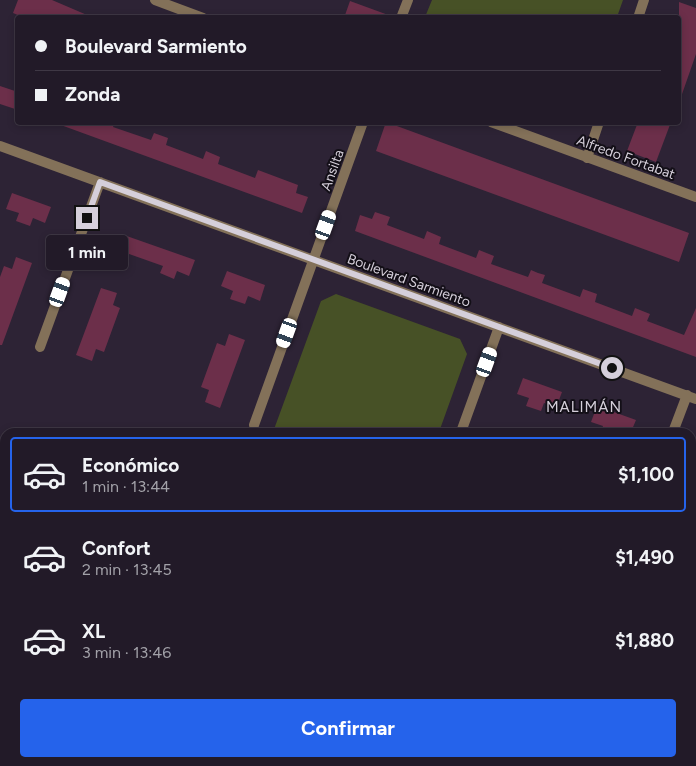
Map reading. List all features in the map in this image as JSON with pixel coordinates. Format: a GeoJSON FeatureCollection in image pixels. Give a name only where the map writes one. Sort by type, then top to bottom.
{"type":"FeatureCollection","features":[{"type":"Feature","properties":{"kind":"street"},"geometry":{"type":"LineString","coordinates":[[155,0],[195,15]]}},
{"type":"Feature","properties":{"kind":"street"},"geometry":{"type":"LineString","coordinates":[[402,15],[408,0]]}},
{"type":"Feature","properties":{"kind":"street"},"geometry":{"type":"LineString","coordinates":[[639,15],[644,0]]}},
{"type":"Feature","properties":{"kind":"street","name":"Ansilta"},"geometry":{"type":"LineString","coordinates":[[254,425],[362,125]]}},
{"type":"Feature","properties":{"kind":"street","name":"Alfredo Fortabat"},"geometry":{"type":"LineString","coordinates":[[499,125],[696,198]]}},
{"type":"Feature","properties":{"kind":"street"},"geometry":{"type":"LineString","coordinates":[[587,158],[599,125]]}},
{"type":"Feature","properties":{"kind":"street","name":"Boulevard Sarmiento"},"geometry":{"type":"LineString","coordinates":[[0,146],[691,397]]}},
{"type":"Feature","properties":{"kind":"street"},"geometry":{"type":"LineString","coordinates":[[40,347],[100,182]]}},
{"type":"Feature","properties":{"kind":"street"},"geometry":{"type":"LineString","coordinates":[[462,428],[499,327]]}},
{"type":"Feature","properties":{"kind":"street"},"geometry":{"type":"LineString","coordinates":[[675,428],[691,397]]}},
{"type":"Feature","properties":{"kind":"green space"},"geometry":{"type":"Polygon","coordinates":[[[432,0],[623,0],[618,15],[426,15],[432,0]]]}},
{"type":"Feature","properties":{"kind":"green space"},"geometry":{"type":"Polygon","coordinates":[[[336,294],[460,339],[467,354],[440,428],[274,428],[321,301],[336,294]]]}},
{"type":"Feature","properties":{"kind":"building"},"geometry":{"type":"Polygon","coordinates":[[[18,0],[52,0],[87,15],[18,15],[13,13],[18,0]]]}},
{"type":"Feature","properties":{"kind":"building"},"geometry":{"type":"Polygon","coordinates":[[[350,1],[388,15],[345,15],[350,1]]]}},
{"type":"Feature","properties":{"kind":"building"},"geometry":{"type":"Polygon","coordinates":[[[679,2],[696,8],[696,54],[681,97],[681,15],[679,15],[679,2]]]}},
{"type":"Feature","properties":{"kind":"building"},"geometry":{"type":"Polygon","coordinates":[[[0,86],[15,91],[15,109],[0,104],[0,86]]]}},
{"type":"Feature","properties":{"kind":"building"},"geometry":{"type":"Polygon","coordinates":[[[61,125],[114,125],[113,127],[151,140],[154,133],[168,138],[166,145],[203,159],[206,151],[220,157],[218,164],[255,178],[258,170],[298,185],[296,193],[308,197],[302,213],[61,125]]]}},
{"type":"Feature","properties":{"kind":"building"},"geometry":{"type":"Polygon","coordinates":[[[385,125],[394,125],[689,233],[679,262],[376,151],[385,125]]]}},
{"type":"Feature","properties":{"kind":"building"},"geometry":{"type":"Polygon","coordinates":[[[637,125],[670,125],[656,162],[627,151],[637,125]]]}},
{"type":"Feature","properties":{"kind":"building"},"geometry":{"type":"Polygon","coordinates":[[[12,193],[51,207],[45,223],[33,218],[30,226],[16,221],[19,213],[6,209],[12,193]]]}},
{"type":"Feature","properties":{"kind":"building"},"geometry":{"type":"Polygon","coordinates":[[[375,212],[390,217],[387,225],[424,239],[427,231],[441,237],[439,244],[476,258],[479,250],[494,256],[491,264],[528,277],[531,270],[545,275],[542,283],[580,297],[583,289],[597,294],[595,302],[632,316],[635,308],[650,314],[647,321],[684,335],[696,308],[696,357],[355,231],[360,215],[372,219],[375,212]]]}},
{"type":"Feature","properties":{"kind":"building"},"geometry":{"type":"Polygon","coordinates":[[[121,234],[195,260],[189,276],[177,271],[174,279],[160,273],[163,266],[115,249],[121,234]]]}},
{"type":"Feature","properties":{"kind":"building"},"geometry":{"type":"Polygon","coordinates":[[[16,257],[32,263],[2,345],[0,345],[0,277],[4,266],[12,269],[16,257]]]}},
{"type":"Feature","properties":{"kind":"building"},"geometry":{"type":"Polygon","coordinates":[[[227,271],[265,285],[260,301],[248,296],[245,304],[230,299],[233,291],[221,286],[227,271]]]}},
{"type":"Feature","properties":{"kind":"building"},"geometry":{"type":"Polygon","coordinates":[[[101,288],[117,293],[113,305],[120,308],[104,352],[96,349],[92,361],[76,355],[101,288]]]}},
{"type":"Feature","properties":{"kind":"building"},"geometry":{"type":"Polygon","coordinates":[[[229,334],[245,340],[220,408],[205,402],[209,390],[201,387],[217,343],[225,346],[229,334]]]}},
{"type":"Feature","properties":{"kind":"building"},"geometry":{"type":"Polygon","coordinates":[[[523,378],[562,392],[556,408],[544,403],[541,411],[526,406],[529,398],[517,394],[523,378]]]}},
{"type":"Feature","properties":{"kind":"building"},"geometry":{"type":"Polygon","coordinates":[[[597,406],[636,420],[633,428],[602,428],[603,426],[591,422],[597,406]]]}},
{"type":"Feature","properties":{"kind":"district","name":"MALIMÁN"},"geometry":{"type":"Point","coordinates":[584,407]}},
{"type":"Feature","properties":{"kind":"route"},"geometry":{"type":"LineString","coordinates":[[87,218],[100,182],[612,368]]}}]}
